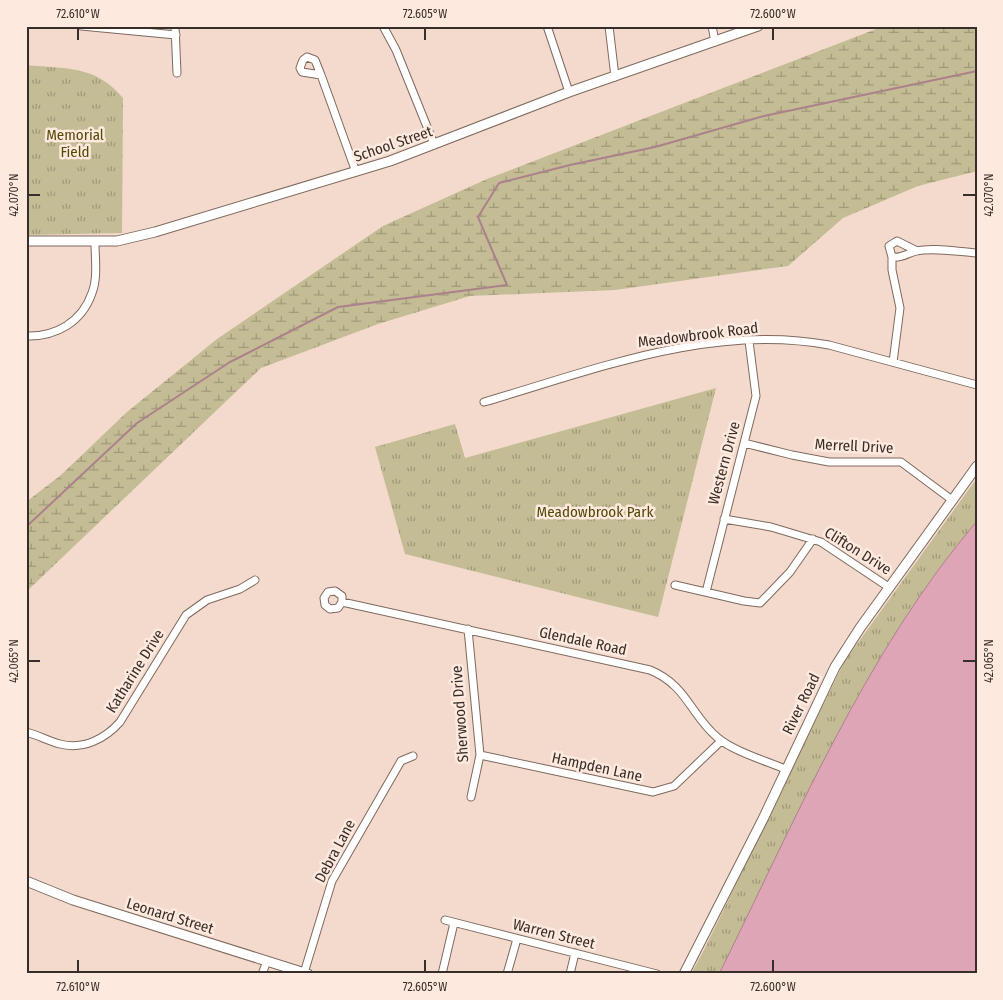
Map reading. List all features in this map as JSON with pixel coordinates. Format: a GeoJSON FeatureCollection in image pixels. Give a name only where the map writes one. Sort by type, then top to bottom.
{"type":"FeatureCollection","features":[{"type":"Feature","properties":{"kind":"street"},"geometry":{"type":"LineString","coordinates":[[81,26],[176,35]]}},
{"type":"Feature","properties":{"kind":"street"},"geometry":{"type":"LineString","coordinates":[[175,26],[177,73]]}},
{"type":"Feature","properties":{"kind":"street"},"geometry":{"type":"LineString","coordinates":[[383,26],[396,50],[434,144]]}},
{"type":"Feature","properties":{"kind":"street"},"geometry":{"type":"LineString","coordinates":[[547,26],[569,92]]}},
{"type":"Feature","properties":{"kind":"street"},"geometry":{"type":"LineString","coordinates":[[609,26],[615,77]]}},
{"type":"Feature","properties":{"kind":"street"},"geometry":{"type":"LineString","coordinates":[[712,26],[715,42]]}},
{"type":"Feature","properties":{"kind":"street","name":"School Street"},"geometry":{"type":"LineString","coordinates":[[26,241],[117,241],[155,232],[356,172],[569,92],[758,26]]}},
{"type":"Feature","properties":{"kind":"street"},"geometry":{"type":"LineString","coordinates":[[321,75],[356,172]]}},
{"type":"Feature","properties":{"kind":"street"},"geometry":{"type":"LineString","coordinates":[[893,362],[900,308],[892,270],[890,246],[897,241],[917,251]]}},
{"type":"Feature","properties":{"kind":"street"},"geometry":{"type":"LineString","coordinates":[[26,336],[51,335],[65,328],[87,304],[93,292],[95,277],[95,242]]}},
{"type":"Feature","properties":{"kind":"street"},"geometry":{"type":"LineString","coordinates":[[892,257],[898,258],[917,251],[977,253]]}},
{"type":"Feature","properties":{"kind":"street","name":"Meadowbrook Road"},"geometry":{"type":"LineString","coordinates":[[484,402],[630,358],[679,348],[749,341],[817,343],[977,386]]}},
{"type":"Feature","properties":{"kind":"street","name":"Western Drive"},"geometry":{"type":"LineString","coordinates":[[706,592],[756,396],[749,341]]}},
{"type":"Feature","properties":{"kind":"street","name":"Merrell Drive"},"geometry":{"type":"LineString","coordinates":[[744,443],[828,462],[900,462],[952,500]]}},
{"type":"Feature","properties":{"kind":"street","name":"River Road"},"geometry":{"type":"LineString","coordinates":[[684,974],[709,928],[838,662],[977,466]]}},
{"type":"Feature","properties":{"kind":"street","name":"Clifton Drive"},"geometry":{"type":"LineString","coordinates":[[724,519],[771,527],[813,539],[830,547],[890,588]]}},
{"type":"Feature","properties":{"kind":"street"},"geometry":{"type":"LineString","coordinates":[[675,586],[744,601],[761,602],[790,572],[813,539]]}},
{"type":"Feature","properties":{"kind":"street","name":"Katharine Drive"},"geometry":{"type":"LineString","coordinates":[[26,732],[68,745],[86,744],[108,734],[120,722],[186,615],[206,600],[240,589],[256,580]]}},
{"type":"Feature","properties":{"kind":"street","name":"Glendale Road"},"geometry":{"type":"LineString","coordinates":[[342,602],[635,666],[658,673],[684,694],[721,740],[785,769]]}},
{"type":"Feature","properties":{"kind":"street","name":"Sherwood Drive"},"geometry":{"type":"LineString","coordinates":[[468,629],[480,755],[471,797]]}},
{"type":"Feature","properties":{"kind":"street","name":"Hampden Lane"},"geometry":{"type":"LineString","coordinates":[[480,755],[653,792],[674,786],[721,740]]}},
{"type":"Feature","properties":{"kind":"street","name":"Debra Lane"},"geometry":{"type":"LineString","coordinates":[[306,973],[334,877],[401,761],[413,756]]}},
{"type":"Feature","properties":{"kind":"street","name":"Leonard Street"},"geometry":{"type":"LineString","coordinates":[[26,882],[73,900],[306,973]]}},
{"type":"Feature","properties":{"kind":"street","name":"Warren Street"},"geometry":{"type":"LineString","coordinates":[[445,920],[656,974]]}},
{"type":"Feature","properties":{"kind":"street"},"geometry":{"type":"LineString","coordinates":[[442,974],[454,922]]}},
{"type":"Feature","properties":{"kind":"street"},"geometry":{"type":"LineString","coordinates":[[507,974],[517,938]]}},
{"type":"Feature","properties":{"kind":"street"},"geometry":{"type":"LineString","coordinates":[[570,974],[575,953]]}},
{"type":"Feature","properties":{"kind":"street"},"geometry":{"type":"LineString","coordinates":[[262,974],[268,961]]}},
{"type":"Feature","properties":{"kind":"green space"},"geometry":{"type":"Polygon","coordinates":[[[884,26],[977,26],[977,171],[918,186],[843,218],[788,266],[615,290],[470,296],[378,324],[261,368],[26,592],[26,502],[61,475],[127,412],[217,339],[383,226],[487,179],[884,26]]]}},
{"type":"Feature","properties":{"kind":"green space","name":"Memorial Field"},"geometry":{"type":"Polygon","coordinates":[[[26,65],[67,68],[91,74],[102,79],[123,98],[122,233],[26,235],[26,65]]]}},
{"type":"Feature","properties":{"kind":"green space","name":"Meadowbrook Park"},"geometry":{"type":"Polygon","coordinates":[[[716,388],[658,617],[405,554],[375,447],[455,424],[465,458],[716,388]]]}},
{"type":"Feature","properties":{"kind":"green space"},"geometry":{"type":"Polygon","coordinates":[[[977,478],[977,521],[937,572],[901,625],[867,681],[805,798],[719,974],[691,974],[844,662],[977,478]]]}},
{"type":"Feature","properties":{"kind":"shaded area"},"geometry":{"type":"Polygon","coordinates":[[[977,521],[977,974],[719,974],[805,798],[867,681],[901,625],[937,572],[977,521]]]}},
{"type":"Feature","properties":{"kind":"waterway"},"geometry":{"type":"LineString","coordinates":[[26,527],[137,423],[230,362],[338,307],[507,285],[478,217],[499,183],[570,165],[655,147],[764,116],[977,71]]}}]}
